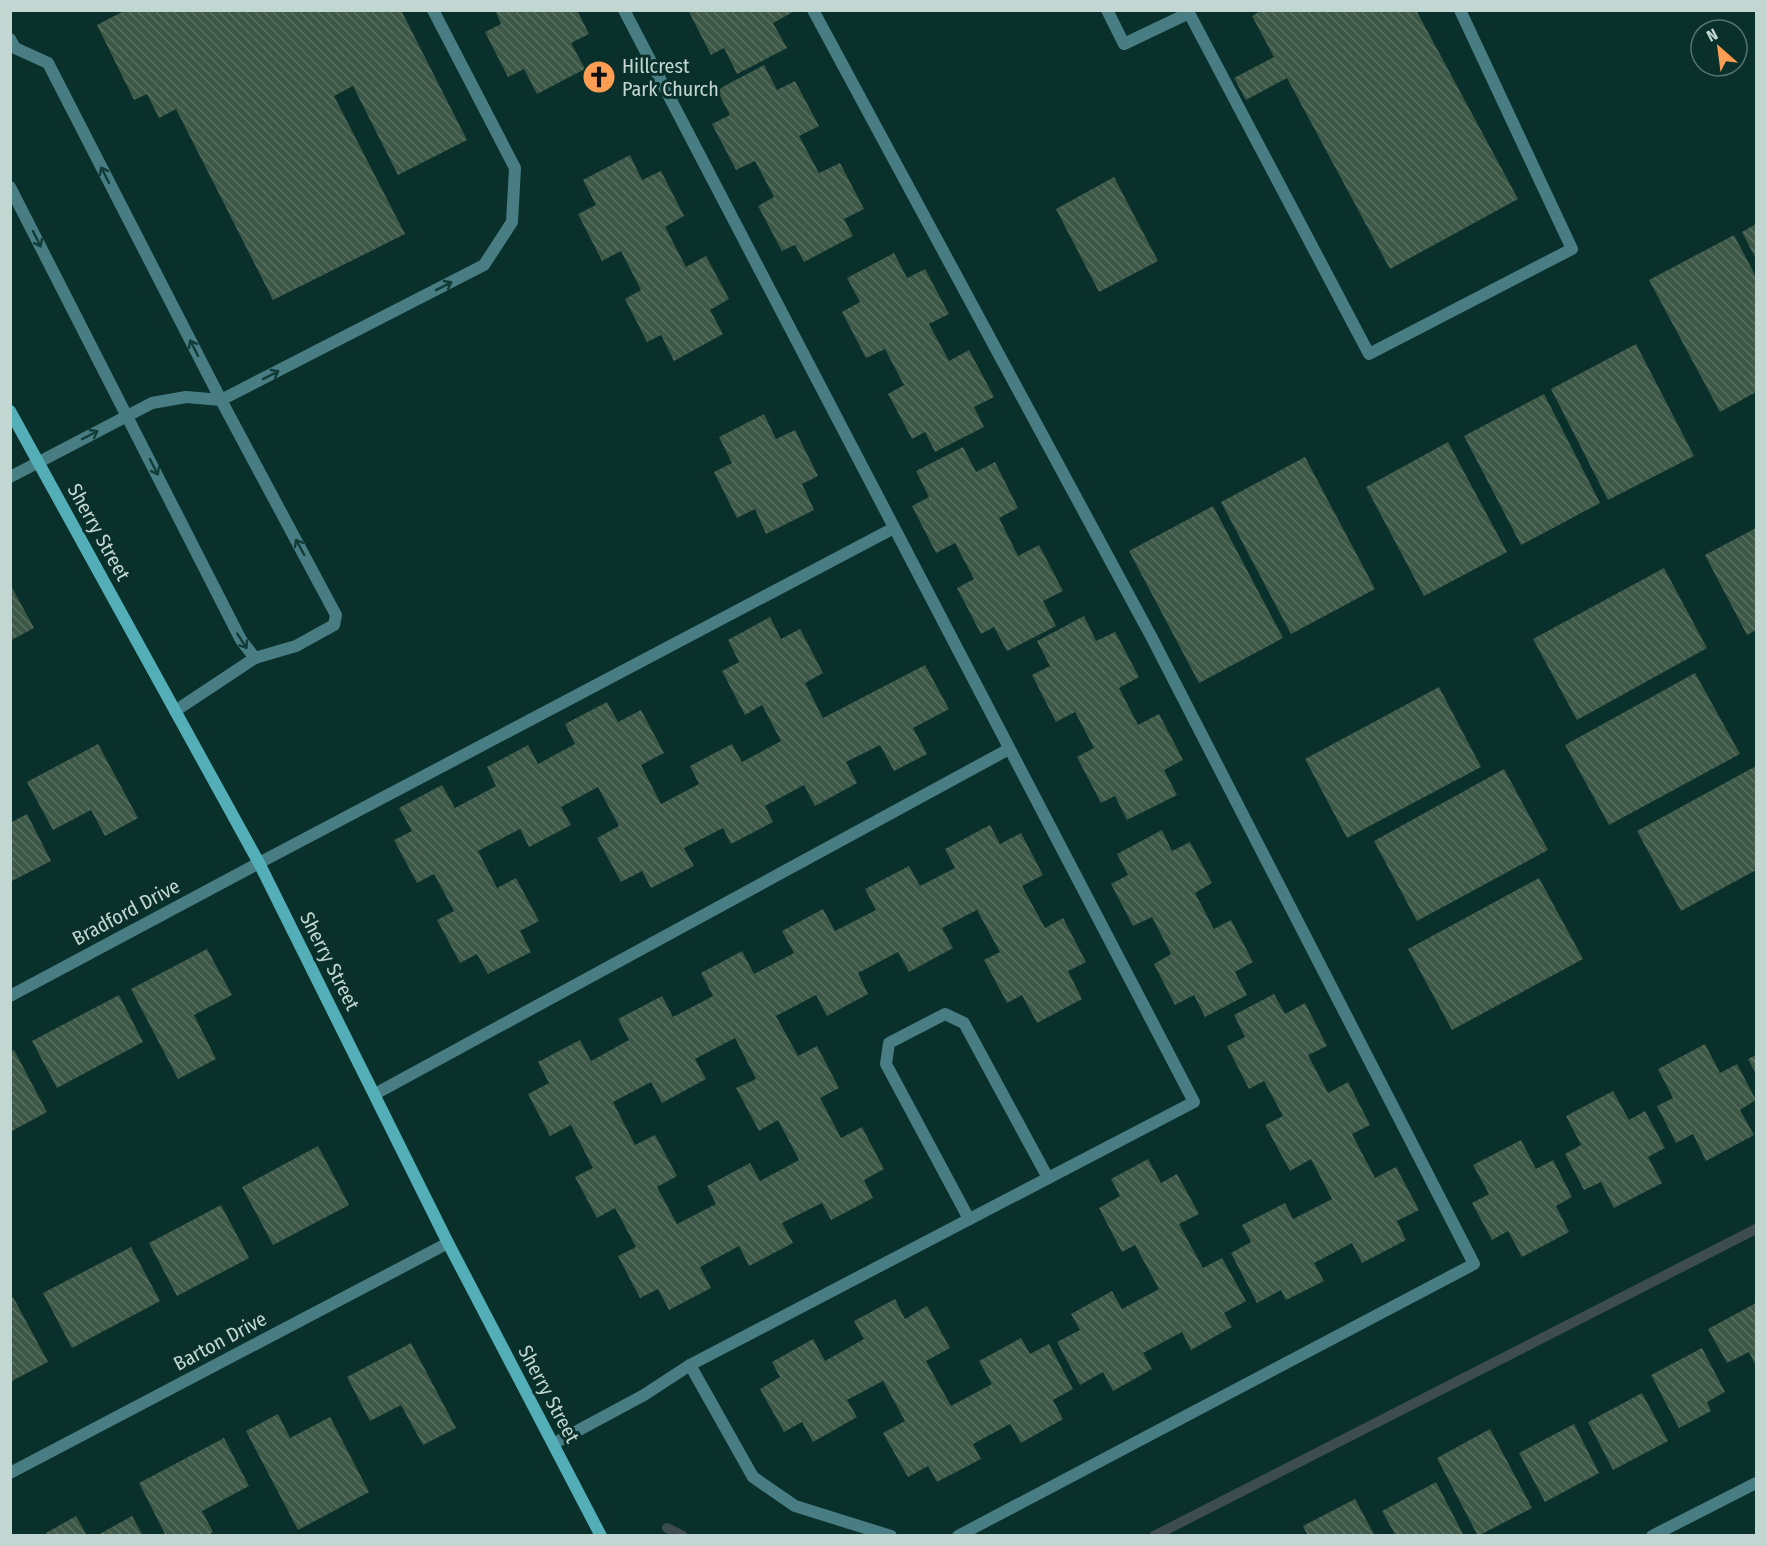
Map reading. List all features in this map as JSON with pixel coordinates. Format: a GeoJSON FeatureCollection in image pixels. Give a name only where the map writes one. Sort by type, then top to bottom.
{"type":"FeatureCollection","features":[{"type":"Feature","properties":{"kind":"street"},"geometry":{"type":"LineString","coordinates":[[10,477],[152,403],[186,397],[221,400],[484,265],[512,222],[515,168],[433,10]]}},
{"type":"Feature","properties":{"kind":"street"},"geometry":{"type":"LineString","coordinates":[[553,1444],[644,1395],[690,1365],[1194,1102],[624,10]]}},
{"type":"Feature","properties":{"kind":"street"},"geometry":{"type":"LineString","coordinates":[[813,10],[1152,638],[1474,1264],[958,1536]]}},
{"type":"Feature","properties":{"kind":"street"},"geometry":{"type":"LineString","coordinates":[[1107,10],[1124,44],[1189,13],[1369,354],[1572,249],[1460,10]]}},
{"type":"Feature","properties":{"kind":"street"},"geometry":{"type":"LineString","coordinates":[[12,47],[48,63],[221,400],[336,615],[334,625],[296,646],[255,658],[176,711]]}},
{"type":"Feature","properties":{"kind":"street"},"geometry":{"type":"LineString","coordinates":[[10,187],[241,640],[255,658]]}},
{"type":"Feature","properties":{"kind":"street","name":"Sherry Street"},"geometry":{"type":"LineString","coordinates":[[10,411],[259,863],[448,1243],[601,1536]]}},
{"type":"Feature","properties":{"kind":"street","name":"Bradford Drive"},"geometry":{"type":"LineString","coordinates":[[10,996],[894,528]]}},
{"type":"Feature","properties":{"kind":"street"},"geometry":{"type":"LineString","coordinates":[[375,1094],[1009,749]]}},
{"type":"Feature","properties":{"kind":"street"},"geometry":{"type":"LineString","coordinates":[[969,1220],[886,1064],[889,1043],[945,1014],[964,1023],[1048,1178]]}},
{"type":"Feature","properties":{"kind":"street","name":"Barton Drive"},"geometry":{"type":"LineString","coordinates":[[10,1473],[448,1243]]}},
{"type":"Feature","properties":{"kind":"street"},"geometry":{"type":"LineString","coordinates":[[690,1365],[753,1477],[795,1506],[891,1536]]}},
{"type":"Feature","properties":{"kind":"street"},"geometry":{"type":"LineString","coordinates":[[1652,1536],[1756,1483]]}},
{"type":"Feature","properties":{"kind":"building"},"geometry":{"type":"Polygon","coordinates":[[[126,10],[401,10],[467,140],[398,175],[353,86],[334,96],[405,234],[273,300],[176,109],[159,118],[147,94],[134,100],[97,25],[126,10]]]}},
{"type":"Feature","properties":{"kind":"building"},"geometry":{"type":"Polygon","coordinates":[[[495,10],[577,10],[589,34],[571,43],[585,69],[537,94],[524,69],[508,77],[485,32],[501,24],[495,10]]]}},
{"type":"Feature","properties":{"kind":"building"},"geometry":{"type":"Polygon","coordinates":[[[691,10],[792,10],[793,12],[773,23],[787,48],[737,74],[724,48],[711,55],[689,12],[691,10]]]}},
{"type":"Feature","properties":{"kind":"building"},"geometry":{"type":"Polygon","coordinates":[[[1262,10],[1416,10],[1518,199],[1390,269],[1287,78],[1246,100],[1234,78],[1274,57],[1252,16],[1262,10]]]}},
{"type":"Feature","properties":{"kind":"building"},"geometry":{"type":"Polygon","coordinates":[[[764,65],[777,90],[795,81],[819,126],[799,136],[819,173],[840,163],[864,209],[844,219],[853,236],[804,262],[795,245],[782,251],[758,206],[774,197],[755,161],[736,170],[712,124],[730,115],[717,90],[764,65]]]}},
{"type":"Feature","properties":{"kind":"building"},"geometry":{"type":"Polygon","coordinates":[[[630,155],[642,180],[661,171],[684,216],[665,227],[686,267],[706,256],[729,299],[710,310],[723,334],[674,361],[661,335],[647,342],[625,299],[641,290],[621,251],[602,261],[578,214],[596,205],[583,180],[630,155]]]}},
{"type":"Feature","properties":{"kind":"building"},"geometry":{"type":"Polygon","coordinates":[[[1114,177],[1158,261],[1099,292],[1056,209],[1114,177]]]}},
{"type":"Feature","properties":{"kind":"building"},"geometry":{"type":"Polygon","coordinates":[[[1756,224],[1756,259],[1742,232],[1756,224]]]}},
{"type":"Feature","properties":{"kind":"building"},"geometry":{"type":"Polygon","coordinates":[[[1734,235],[1756,277],[1756,392],[1720,412],[1649,280],[1734,235]]]}},
{"type":"Feature","properties":{"kind":"building"},"geometry":{"type":"Polygon","coordinates":[[[894,253],[907,278],[925,269],[949,314],[929,324],[949,361],[969,350],[994,397],[974,407],[984,427],[935,452],[925,432],[912,439],[888,394],[904,385],[885,349],[866,358],[842,312],[860,302],[847,278],[894,253]]]}},
{"type":"Feature","properties":{"kind":"building"},"geometry":{"type":"Polygon","coordinates":[[[1636,344],[1694,456],[1608,500],[1551,389],[1636,344]]]}},
{"type":"Feature","properties":{"kind":"building"},"geometry":{"type":"Polygon","coordinates":[[[1544,394],[1600,503],[1521,545],[1464,436],[1544,394]]]}},
{"type":"Feature","properties":{"kind":"building"},"geometry":{"type":"Polygon","coordinates":[[[764,414],[776,439],[795,430],[818,476],[802,484],[814,510],[766,534],[755,509],[737,518],[714,472],[732,463],[719,437],[764,414]]]}},
{"type":"Feature","properties":{"kind":"building"},"geometry":{"type":"Polygon","coordinates":[[[1448,442],[1507,552],[1424,596],[1366,487],[1448,442]]]}},
{"type":"Feature","properties":{"kind":"building"},"geometry":{"type":"Polygon","coordinates":[[[963,447],[976,472],[995,462],[1018,508],[999,518],[1018,556],[1039,545],[1063,591],[1043,601],[1056,626],[1007,651],[994,627],[981,634],[957,588],[974,579],[955,543],[936,553],[912,506],[929,497],[916,471],[963,447]]]}},
{"type":"Feature","properties":{"kind":"building"},"geometry":{"type":"Polygon","coordinates":[[[1305,457],[1375,589],[1291,634],[1221,502],[1305,457]]]}},
{"type":"Feature","properties":{"kind":"building"},"geometry":{"type":"Polygon","coordinates":[[[1213,506],[1283,638],[1199,683],[1129,551],[1213,506]]]}},
{"type":"Feature","properties":{"kind":"building"},"geometry":{"type":"Polygon","coordinates":[[[1756,528],[1756,630],[1747,635],[1705,555],[1756,528]]]}},
{"type":"Feature","properties":{"kind":"building"},"geometry":{"type":"Polygon","coordinates":[[[1664,568],[1707,648],[1577,720],[1533,639],[1664,568]]]}},
{"type":"Feature","properties":{"kind":"building"},"geometry":{"type":"Polygon","coordinates":[[[10,584],[34,628],[10,641],[10,584]]]}},
{"type":"Feature","properties":{"kind":"building"},"geometry":{"type":"Polygon","coordinates":[[[1084,616],[1096,641],[1115,632],[1139,677],[1119,688],[1138,725],[1159,714],[1183,760],[1164,770],[1177,795],[1127,820],[1115,796],[1101,803],[1077,757],[1094,748],[1075,712],[1056,722],[1032,675],[1050,666],[1037,641],[1084,616]]]}},
{"type":"Feature","properties":{"kind":"building"},"geometry":{"type":"Polygon","coordinates":[[[770,617],[781,639],[800,629],[823,673],[805,683],[823,718],[925,665],[949,709],[913,728],[927,754],[894,771],[880,745],[846,762],[857,783],[815,806],[804,785],[765,806],[773,822],[731,844],[723,828],[684,848],[694,866],[651,888],[642,871],[621,882],[597,838],[619,826],[598,787],[561,807],[571,825],[529,847],[520,829],[478,851],[497,888],[516,878],[539,921],[520,931],[531,952],[488,974],[477,954],[460,963],[437,920],[454,911],[434,874],[417,883],[394,840],[412,831],[399,808],[442,785],[455,808],[496,786],[487,767],[528,745],[538,764],[575,744],[565,724],[607,702],[618,722],[641,710],[664,753],[641,765],[661,804],[699,784],[690,766],[732,744],[742,762],[781,741],[762,705],[745,715],[722,671],[739,662],[728,640],[770,617]]]}},
{"type":"Feature","properties":{"kind":"building"},"geometry":{"type":"Polygon","coordinates":[[[1695,673],[1740,754],[1609,825],[1565,745],[1695,673]]]}},
{"type":"Feature","properties":{"kind":"building"},"geometry":{"type":"Polygon","coordinates":[[[1439,687],[1481,767],[1347,838],[1305,759],[1439,687]]]}},
{"type":"Feature","properties":{"kind":"building"},"geometry":{"type":"Polygon","coordinates":[[[98,744],[138,818],[105,836],[91,810],[53,830],[27,782],[98,744]]]}},
{"type":"Feature","properties":{"kind":"building"},"geometry":{"type":"Polygon","coordinates":[[[1756,766],[1756,870],[1681,911],[1637,831],[1756,766]]]}},
{"type":"Feature","properties":{"kind":"building"},"geometry":{"type":"Polygon","coordinates":[[[1504,769],[1548,850],[1417,921],[1374,841],[1504,769]]]}},
{"type":"Feature","properties":{"kind":"building"},"geometry":{"type":"Polygon","coordinates":[[[27,814],[51,861],[10,882],[10,823],[27,814]]]}},
{"type":"Feature","properties":{"kind":"building"},"geometry":{"type":"Polygon","coordinates":[[[990,825],[1000,844],[1021,833],[1043,875],[1022,886],[1045,928],[1063,918],[1086,962],[1068,971],[1082,999],[1037,1023],[1022,995],[1007,1003],[984,960],[1000,952],[977,910],[942,928],[953,948],[909,972],[898,952],[858,973],[868,994],[827,1016],[816,995],[776,1016],[798,1056],[817,1046],[839,1088],[820,1098],[841,1138],[862,1127],[884,1169],[864,1180],[873,1198],[831,1220],[822,1203],[782,1223],[793,1243],[749,1266],[739,1246],[700,1267],[711,1288],[669,1310],[658,1289],[640,1298],[618,1256],[636,1247],[615,1208],[597,1218],[575,1177],[593,1168],[571,1125],[550,1136],[528,1094],[549,1083],[538,1062],[580,1040],[591,1061],[629,1040],[618,1019],[662,996],[673,1017],[713,996],[701,973],[742,951],[754,974],[794,953],[782,931],[823,909],[835,931],[876,910],[865,889],[909,866],[920,886],[955,868],[945,849],[990,825]],[[735,1038],[695,1059],[706,1079],[662,1103],[651,1082],[613,1102],[635,1145],[655,1135],[677,1176],[657,1187],[677,1224],[716,1204],[707,1186],[750,1163],[760,1181],[799,1160],[778,1120],[759,1131],[736,1088],[756,1079],[735,1038]]]}},
{"type":"Feature","properties":{"kind":"building"},"geometry":{"type":"Polygon","coordinates":[[[1162,830],[1172,851],[1190,842],[1212,883],[1195,893],[1214,929],[1231,920],[1253,962],[1235,972],[1247,995],[1205,1017],[1194,995],[1175,1005],[1154,964],[1171,954],[1152,917],[1133,926],[1111,884],[1128,875],[1117,854],[1162,830]]]}},
{"type":"Feature","properties":{"kind":"building"},"geometry":{"type":"Polygon","coordinates":[[[1539,878],[1583,959],[1452,1030],[1408,949],[1539,878]]]}},
{"type":"Feature","properties":{"kind":"building"},"geometry":{"type":"Polygon","coordinates":[[[207,949],[232,995],[194,1015],[216,1059],[178,1079],[131,989],[207,949]]]}},
{"type":"Feature","properties":{"kind":"building"},"geometry":{"type":"Polygon","coordinates":[[[1274,994],[1285,1014],[1305,1003],[1327,1046],[1308,1055],[1328,1093],[1348,1082],[1370,1125],[1352,1134],[1375,1178],[1396,1167],[1419,1210],[1397,1221],[1406,1240],[1362,1263],[1352,1243],[1314,1263],[1324,1281],[1286,1300],[1281,1290],[1257,1303],[1231,1253],[1251,1242],[1242,1225],[1285,1203],[1293,1219],[1332,1199],[1311,1159],[1290,1171],[1265,1125],[1283,1116],[1264,1081],[1249,1089],[1227,1046],[1245,1037],[1234,1015],[1274,994]]]}},
{"type":"Feature","properties":{"kind":"building"},"geometry":{"type":"Polygon","coordinates":[[[119,995],[143,1042],[57,1088],[32,1041],[119,995]]]}},
{"type":"Feature","properties":{"kind":"building"},"geometry":{"type":"Polygon","coordinates":[[[1705,1044],[1720,1073],[1737,1064],[1756,1100],[1740,1110],[1754,1135],[1706,1161],[1693,1134],[1676,1143],[1657,1106],[1673,1098],[1658,1069],[1705,1044]]]}},
{"type":"Feature","properties":{"kind":"building"},"geometry":{"type":"Polygon","coordinates":[[[14,1050],[47,1112],[10,1132],[10,1053],[14,1050]]]}},
{"type":"Feature","properties":{"kind":"building"},"geometry":{"type":"Polygon","coordinates":[[[1756,1055],[1756,1074],[1748,1059],[1756,1055]]]}},
{"type":"Feature","properties":{"kind":"building"},"geometry":{"type":"Polygon","coordinates":[[[1613,1091],[1629,1120],[1645,1111],[1665,1148],[1648,1157],[1662,1183],[1614,1208],[1601,1182],[1584,1190],[1565,1154],[1581,1145],[1566,1116],[1613,1091]]]}},
{"type":"Feature","properties":{"kind":"building"},"geometry":{"type":"Polygon","coordinates":[[[1521,1140],[1536,1169],[1553,1160],[1572,1197],[1556,1206],[1569,1232],[1522,1257],[1508,1231],[1492,1240],[1472,1203],[1489,1194],[1473,1165],[1521,1140]]]}},
{"type":"Feature","properties":{"kind":"building"},"geometry":{"type":"Polygon","coordinates":[[[318,1146],[349,1205],[273,1245],[242,1187],[318,1146]]]}},
{"type":"Feature","properties":{"kind":"building"},"geometry":{"type":"Polygon","coordinates":[[[1148,1159],[1161,1183],[1177,1174],[1199,1214],[1179,1224],[1203,1268],[1222,1258],[1246,1301],[1224,1313],[1232,1327],[1191,1350],[1182,1332],[1143,1353],[1152,1369],[1113,1391],[1103,1372],[1080,1385],[1057,1342],[1080,1330],[1071,1314],[1112,1291],[1122,1309],[1159,1289],[1135,1245],[1122,1252],[1099,1208],[1120,1196],[1111,1179],[1148,1159]]]}},
{"type":"Feature","properties":{"kind":"building"},"geometry":{"type":"Polygon","coordinates":[[[221,1205],[249,1258],[177,1296],[149,1243],[221,1205]]]}},
{"type":"Feature","properties":{"kind":"building"},"geometry":{"type":"Polygon","coordinates":[[[131,1247],[160,1301],[72,1348],[43,1293],[131,1247]]]}},
{"type":"Feature","properties":{"kind":"building"},"geometry":{"type":"Polygon","coordinates":[[[13,1297],[48,1362],[10,1382],[10,1299],[13,1297]]]}},
{"type":"Feature","properties":{"kind":"building"},"geometry":{"type":"Polygon","coordinates":[[[895,1299],[905,1319],[927,1306],[950,1348],[926,1361],[951,1406],[992,1384],[979,1361],[1021,1338],[1030,1354],[1049,1344],[1073,1389],[1053,1400],[1063,1419],[1021,1443],[1010,1424],[973,1444],[981,1459],[937,1482],[928,1466],[908,1477],[883,1433],[905,1421],[883,1381],[847,1400],[857,1417],[813,1442],[802,1422],[784,1432],[760,1389],[780,1377],[772,1362],[813,1339],[825,1361],[864,1339],[854,1321],[895,1299]]]}},
{"type":"Feature","properties":{"kind":"building"},"geometry":{"type":"Polygon","coordinates":[[[1756,1303],[1756,1366],[1749,1352],[1727,1363],[1708,1329],[1756,1303]]]}},
{"type":"Feature","properties":{"kind":"building"},"geometry":{"type":"Polygon","coordinates":[[[411,1343],[456,1428],[423,1445],[401,1405],[370,1421],[347,1377],[411,1343]]]}},
{"type":"Feature","properties":{"kind":"building"},"geometry":{"type":"Polygon","coordinates":[[[1702,1348],[1725,1392],[1707,1402],[1711,1411],[1679,1428],[1651,1375],[1702,1348]]]}},
{"type":"Feature","properties":{"kind":"building"},"geometry":{"type":"Polygon","coordinates":[[[1642,1393],[1668,1441],[1613,1470],[1588,1422],[1642,1393]]]}},
{"type":"Feature","properties":{"kind":"building"},"geometry":{"type":"Polygon","coordinates":[[[278,1414],[290,1438],[330,1417],[369,1492],[298,1530],[246,1431],[278,1414]]]}},
{"type":"Feature","properties":{"kind":"building"},"geometry":{"type":"Polygon","coordinates":[[[1574,1424],[1599,1473],[1545,1502],[1519,1453],[1574,1424]]]}},
{"type":"Feature","properties":{"kind":"building"},"geometry":{"type":"Polygon","coordinates":[[[1490,1429],[1532,1508],[1478,1536],[1437,1458],[1490,1429]]]}},
{"type":"Feature","properties":{"kind":"building"},"geometry":{"type":"Polygon","coordinates":[[[224,1438],[249,1486],[202,1511],[213,1532],[207,1536],[166,1536],[139,1483],[224,1438]]]}},
{"type":"Feature","properties":{"kind":"building"},"geometry":{"type":"Polygon","coordinates":[[[1436,1482],[1464,1536],[1396,1536],[1382,1511],[1436,1482]]]}},
{"type":"Feature","properties":{"kind":"building"},"geometry":{"type":"Polygon","coordinates":[[[1355,1499],[1375,1536],[1308,1536],[1303,1526],[1355,1499]]]}},
{"type":"Feature","properties":{"kind":"building"},"geometry":{"type":"Polygon","coordinates":[[[76,1516],[87,1536],[47,1536],[46,1533],[76,1516]]]}},
{"type":"Feature","properties":{"kind":"building"},"geometry":{"type":"Polygon","coordinates":[[[132,1516],[143,1536],[96,1536],[132,1516]]]}},
{"type":"Feature","properties":{"kind":"waterway"},"geometry":{"type":"LineString","coordinates":[[1154,1536],[1756,1229]]}},
{"type":"Feature","properties":{"kind":"waterway"},"geometry":{"type":"LineString","coordinates":[[667,1528],[683,1536]]}},
{"type":"Feature","properties":{"kind":"place","name":"Hillcrest Park Church"},"geometry":{"type":"Point","coordinates":[599,77]}}]}
